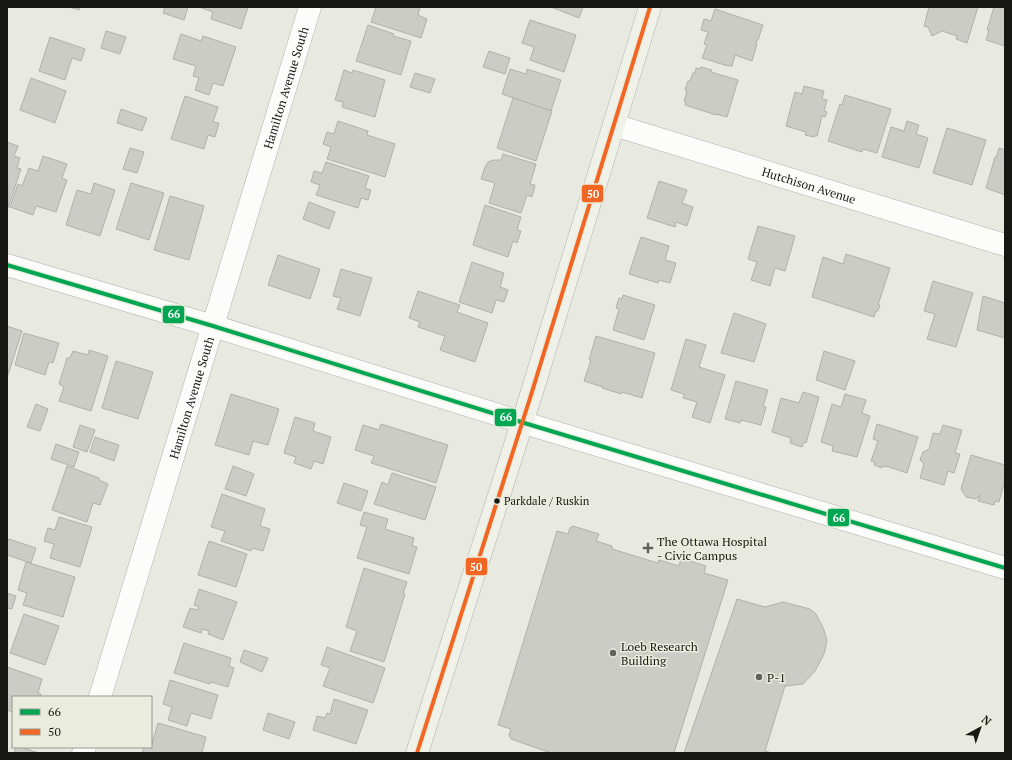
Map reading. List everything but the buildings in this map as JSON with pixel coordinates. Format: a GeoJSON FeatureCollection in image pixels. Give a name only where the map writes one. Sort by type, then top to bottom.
{"type":"FeatureCollection","features":[{"type":"Feature","properties":{"kind":"main road"},"geometry":{"type":"LineString","coordinates":[[417,753],[533,387],[650,7]]}},
{"type":"Feature","properties":{"kind":"street","name":"Hamilton Avenue South"},"geometry":{"type":"LineString","coordinates":[[100,696],[310,7]]}},
{"type":"Feature","properties":{"kind":"street","name":"Hutchison Avenue"},"geometry":{"type":"LineString","coordinates":[[614,125],[1005,245]]}},
{"type":"Feature","properties":{"kind":"street"},"geometry":{"type":"LineString","coordinates":[[7,265],[214,326],[521,422],[1005,568]]}},
{"type":"Feature","properties":{"kind":"transit line","name":"50"},"geometry":{"type":"LineString","coordinates":[[417,753],[531,395],[650,7]]}},
{"type":"Feature","properties":{"kind":"transit line","name":"66"},"geometry":{"type":"LineString","coordinates":[[7,265],[213,326],[521,422],[1005,568]]}},
{"type":"Feature","properties":{"kind":"place","name":"Parkdale / Ruskin"},"geometry":{"type":"Point","coordinates":[497,501]}},
{"type":"Feature","properties":{"kind":"place","name":"The Ottawa Hospital - Civic Campus"},"geometry":{"type":"Point","coordinates":[648,548]}},
{"type":"Feature","properties":{"kind":"place","name":"Loeb Research Building"},"geometry":{"type":"Point","coordinates":[613,653]}},
{"type":"Feature","properties":{"kind":"place","name":"P-1"},"geometry":{"type":"Point","coordinates":[759,677]}}]}
